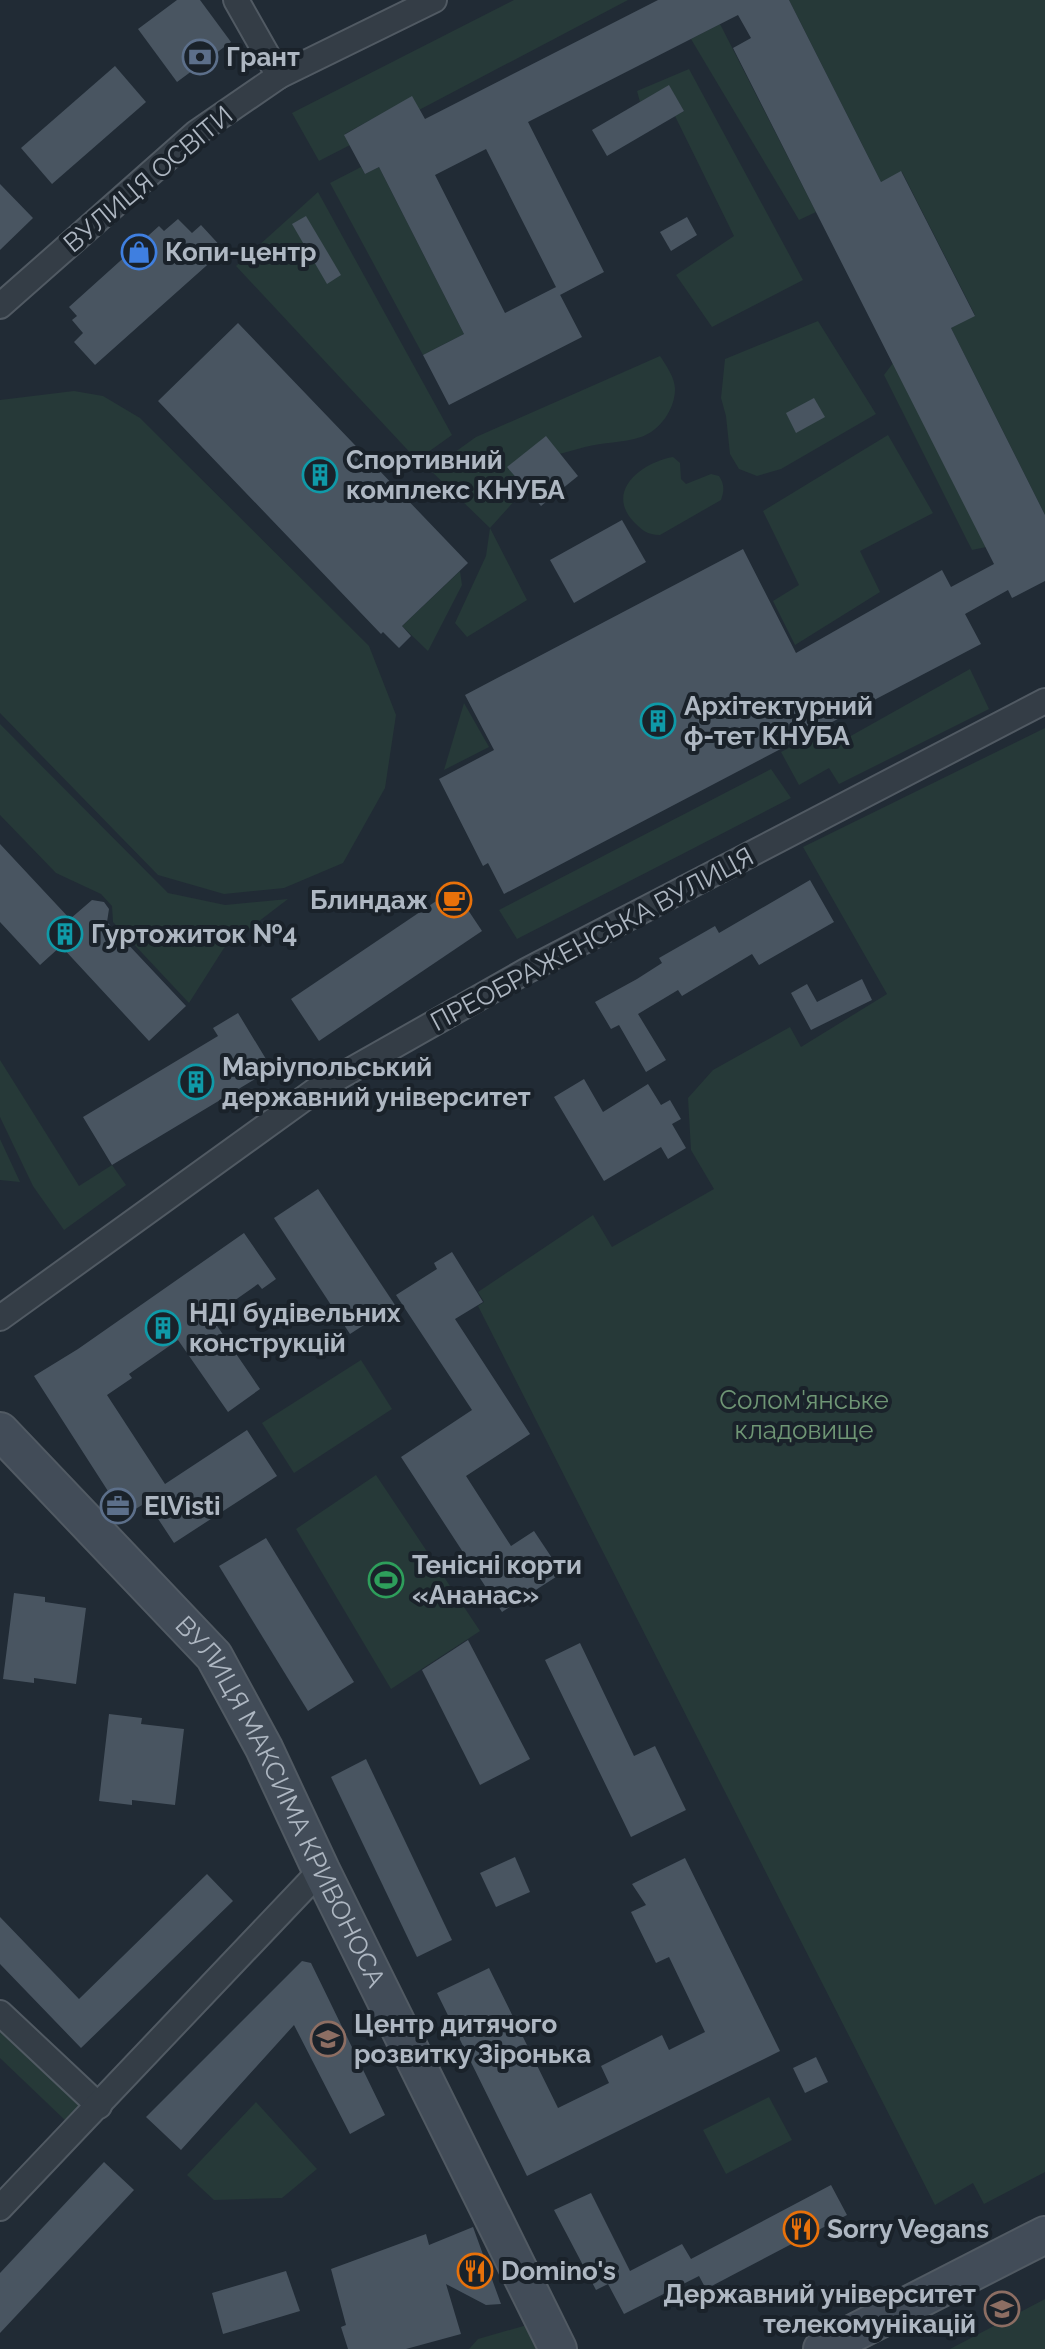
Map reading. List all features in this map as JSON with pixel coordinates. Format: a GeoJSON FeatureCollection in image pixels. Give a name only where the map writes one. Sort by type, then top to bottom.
{"type":"FeatureCollection","features":[{"type":"Feature","properties":{"kind":"street"},"geometry":{"type":"LineString","coordinates":[[236,0],[279,76]]}},
{"type":"Feature","properties":{"kind":"street","name":"ВУЛИЦЯ ОСВІТИ"},"geometry":{"type":"LineString","coordinates":[[0,306],[196,133],[279,76],[434,0]]}},
{"type":"Feature","properties":{"kind":"street","name":"ПРЕОБРАЖЕНСЬКА ВУЛИЦЯ"},"geometry":{"type":"LineString","coordinates":[[0,1318],[316,1090],[526,971],[1045,701]]}},
{"type":"Feature","properties":{"kind":"street","name":"ВУЛИЦЯ МАКСИМА КРИВОНОСА"},"geometry":{"type":"LineString","coordinates":[[0,1431],[214,1656],[264,1748],[321,1870],[558,2349]]}},
{"type":"Feature","properties":{"kind":"street"},"geometry":{"type":"LineString","coordinates":[[0,2208],[321,1870]]}},
{"type":"Feature","properties":{"kind":"street"},"geometry":{"type":"LineString","coordinates":[[0,2013],[99,2106]]}},
{"type":"Feature","properties":{"kind":"street"},"geometry":{"type":"LineString","coordinates":[[822,2349],[1045,2235]]}},
{"type":"Feature","properties":{"kind":"green space"},"geometry":{"type":"Polygon","coordinates":[[[514,0],[628,0],[419,110],[412,97],[345,134],[350,145],[319,161],[292,113],[514,0]]]}},
{"type":"Feature","properties":{"kind":"green space"},"geometry":{"type":"Polygon","coordinates":[[[789,0],[1045,0],[1045,515],[951,328],[975,315],[902,172],[881,182],[789,0]]]}},
{"type":"Feature","properties":{"kind":"green space"},"geometry":{"type":"Polygon","coordinates":[[[720,24],[816,212],[799,220],[691,39],[720,24]]]}},
{"type":"Feature","properties":{"kind":"green space"},"geometry":{"type":"Polygon","coordinates":[[[689,69],[803,280],[712,327],[676,275],[734,236],[675,116],[684,111],[669,86],[640,102],[637,91],[689,69]]]}},
{"type":"Feature","properties":{"kind":"green space"},"geometry":{"type":"Polygon","coordinates":[[[361,167],[365,174],[379,167],[464,334],[423,355],[330,183],[361,167]]]}},
{"type":"Feature","properties":{"kind":"green space"},"geometry":{"type":"Polygon","coordinates":[[[318,192],[452,435],[417,460],[236,266],[318,192]]]}},
{"type":"Feature","properties":{"kind":"green space"},"geometry":{"type":"Polygon","coordinates":[[[818,321],[876,414],[781,469],[757,476],[739,469],[730,454],[721,398],[725,359],[818,321]]]}},
{"type":"Feature","properties":{"kind":"green space"},"geometry":{"type":"Polygon","coordinates":[[[660,356],[672,376],[675,389],[672,405],[660,425],[634,439],[592,445],[507,467],[526,488],[490,528],[430,470],[476,437],[660,356]]]}},
{"type":"Feature","properties":{"kind":"green space"},"geometry":{"type":"Polygon","coordinates":[[[893,363],[986,547],[972,550],[884,375],[893,363]]]}},
{"type":"Feature","properties":{"kind":"green space"},"geometry":{"type":"Polygon","coordinates":[[[74,391],[103,396],[140,418],[369,646],[396,715],[385,788],[343,863],[284,888],[224,894],[158,875],[0,713],[0,400],[74,391]]]}},
{"type":"Feature","properties":{"kind":"green space"},"geometry":{"type":"Polygon","coordinates":[[[888,435],[933,513],[860,551],[880,592],[795,645],[773,601],[799,585],[763,511],[888,435]]]}},
{"type":"Feature","properties":{"kind":"green space"},"geometry":{"type":"Polygon","coordinates":[[[673,457],[680,463],[681,479],[686,484],[711,474],[719,476],[723,485],[722,497],[660,535],[652,534],[639,527],[625,510],[625,488],[640,471],[673,457]]]}},
{"type":"Feature","properties":{"kind":"green space"},"geometry":{"type":"Polygon","coordinates":[[[490,528],[527,600],[467,637],[455,623],[486,556],[490,528]]]}},
{"type":"Feature","properties":{"kind":"green space"},"geometry":{"type":"Polygon","coordinates":[[[460,571],[462,585],[428,651],[402,626],[460,571]]]}},
{"type":"Feature","properties":{"kind":"green space"},"geometry":{"type":"Polygon","coordinates":[[[970,669],[989,709],[839,784],[829,768],[799,785],[781,752],[831,727],[840,742],[970,669]]]}},
{"type":"Feature","properties":{"kind":"green space"},"geometry":{"type":"Polygon","coordinates":[[[464,703],[489,747],[444,770],[464,703]]]}},
{"type":"Feature","properties":{"kind":"green space"},"geometry":{"type":"Polygon","coordinates":[[[0,724],[168,893],[225,905],[288,899],[224,948],[189,1003],[113,922],[112,906],[101,894],[56,873],[0,815],[0,724]]]}},
{"type":"Feature","properties":{"kind":"green space","name":"Солом'янське кладовище"},"geometry":{"type":"Polygon","coordinates":[[[1045,728],[1045,2172],[984,2204],[973,2183],[935,2205],[478,1306],[484,1302],[478,1292],[593,1215],[612,1247],[714,1189],[691,1150],[688,1098],[713,1070],[790,1027],[801,1047],[887,994],[803,847],[1045,728]]]}},
{"type":"Feature","properties":{"kind":"green space"},"geometry":{"type":"Polygon","coordinates":[[[771,769],[791,798],[517,939],[499,910],[771,769]]]}},
{"type":"Feature","properties":{"kind":"green space"},"geometry":{"type":"Polygon","coordinates":[[[0,1060],[79,1186],[112,1165],[126,1185],[64,1230],[33,1186],[0,1117],[0,1060]]]}},
{"type":"Feature","properties":{"kind":"green space"},"geometry":{"type":"Polygon","coordinates":[[[0,1139],[20,1182],[0,1180],[0,1139]]]}},
{"type":"Feature","properties":{"kind":"green space"},"geometry":{"type":"Polygon","coordinates":[[[361,1360],[392,1409],[294,1473],[262,1423],[361,1360]]]}},
{"type":"Feature","properties":{"kind":"green space","name":"Тенісні корти «Ананас»"},"geometry":{"type":"Polygon","coordinates":[[[376,1475],[480,1631],[391,1689],[296,1529],[376,1475]]]}},
{"type":"Feature","properties":{"kind":"green space"},"geometry":{"type":"Polygon","coordinates":[[[0,2024],[84,2103],[67,2122],[0,2058],[0,2024]]]}},
{"type":"Feature","properties":{"kind":"green space"},"geometry":{"type":"Polygon","coordinates":[[[769,2097],[792,2140],[726,2174],[703,2130],[769,2097]]]}},
{"type":"Feature","properties":{"kind":"green space"},"geometry":{"type":"Polygon","coordinates":[[[256,2102],[317,2169],[282,2198],[214,2200],[187,2175],[256,2102]]]}},
{"type":"Feature","properties":{"kind":"green space"},"geometry":{"type":"Polygon","coordinates":[[[1045,2299],[1045,2349],[950,2349],[1045,2299]]]}},
{"type":"Feature","properties":{"kind":"green space"},"geometry":{"type":"Polygon","coordinates":[[[527,2325],[538,2349],[469,2349],[478,2339],[527,2325]]]}},
{"type":"Feature","properties":{"kind":"building"},"geometry":{"type":"Polygon","coordinates":[[[177,0],[200,0],[231,42],[177,82],[138,29],[177,0]]]}},
{"type":"Feature","properties":{"kind":"building"},"geometry":{"type":"Polygon","coordinates":[[[658,0],[789,0],[881,182],[901,171],[975,316],[951,328],[1045,515],[1045,581],[1012,598],[1008,590],[965,614],[981,644],[504,894],[488,863],[483,866],[439,779],[494,750],[465,695],[743,549],[796,653],[942,570],[951,587],[994,564],[733,48],[751,38],[738,15],[528,122],[604,272],[560,295],[582,337],[449,405],[423,355],[464,334],[379,167],[365,174],[344,135],[412,96],[425,119],[658,0]],[[486,149],[435,175],[505,313],[556,287],[486,149]]]}},
{"type":"Feature","properties":{"kind":"building"},"geometry":{"type":"Polygon","coordinates":[[[115,66],[146,102],[52,184],[21,148],[115,66]]]}},
{"type":"Feature","properties":{"kind":"building"},"geometry":{"type":"Polygon","coordinates":[[[669,85],[684,111],[607,156],[592,130],[669,85]]]}},
{"type":"Feature","properties":{"kind":"building"},"geometry":{"type":"Polygon","coordinates":[[[0,184],[33,218],[0,250],[0,184]]]}},
{"type":"Feature","properties":{"kind":"building"},"geometry":{"type":"Polygon","coordinates":[[[306,216],[341,275],[327,284],[292,224],[306,216]]]}},
{"type":"Feature","properties":{"kind":"building"},"geometry":{"type":"Polygon","coordinates":[[[687,217],[697,235],[671,251],[660,232],[687,217]]]}},
{"type":"Feature","properties":{"kind":"building"},"geometry":{"type":"Polygon","coordinates":[[[178,219],[192,233],[201,225],[224,250],[95,365],[74,342],[83,333],[72,320],[77,316],[69,307],[159,226],[164,231],[178,219]]]}},
{"type":"Feature","properties":{"kind":"building","name":"Спортивний комплекс КНУБА"},"geometry":{"type":"Polygon","coordinates":[[[238,323],[468,563],[402,626],[411,636],[399,648],[383,632],[381,634],[158,401],[238,323]]]}},
{"type":"Feature","properties":{"kind":"building"},"geometry":{"type":"Polygon","coordinates":[[[814,398],[825,417],[796,433],[786,413],[814,398]]]}},
{"type":"Feature","properties":{"kind":"building"},"geometry":{"type":"Polygon","coordinates":[[[546,436],[578,476],[541,506],[507,467],[546,436]]]}},
{"type":"Feature","properties":{"kind":"building"},"geometry":{"type":"Polygon","coordinates":[[[622,520],[646,562],[574,603],[550,560],[622,520]]]}},
{"type":"Feature","properties":{"kind":"building","name":"Гуртожиток №4"},"geometry":{"type":"Polygon","coordinates":[[[0,844],[70,919],[92,900],[104,902],[109,909],[107,922],[186,1006],[149,1041],[61,946],[40,965],[0,922],[0,844]]]}},
{"type":"Feature","properties":{"kind":"building"},"geometry":{"type":"Polygon","coordinates":[[[810,880],[834,922],[759,965],[752,954],[682,996],[678,990],[638,1014],[666,1060],[646,1072],[619,1025],[611,1029],[595,1002],[637,979],[662,963],[659,958],[715,926],[719,933],[810,880]]]}},
{"type":"Feature","properties":{"kind":"building"},"geometry":{"type":"Polygon","coordinates":[[[454,889],[482,931],[319,1041],[291,999],[454,889]]]}},
{"type":"Feature","properties":{"kind":"building"},"geometry":{"type":"Polygon","coordinates":[[[862,979],[872,1000],[811,1030],[791,993],[807,984],[817,1002],[862,979]]]}},
{"type":"Feature","properties":{"kind":"building","name":"Маріупольський державний університет"},"geometry":{"type":"Polygon","coordinates":[[[238,1013],[272,1069],[112,1165],[83,1117],[218,1036],[213,1028],[238,1013]]]}},
{"type":"Feature","properties":{"kind":"building"},"geometry":{"type":"Polygon","coordinates":[[[584,1079],[603,1112],[648,1084],[661,1105],[670,1100],[681,1119],[672,1124],[686,1148],[668,1159],[661,1147],[604,1181],[554,1097],[584,1079]]]}},
{"type":"Feature","properties":{"kind":"building"},"geometry":{"type":"Polygon","coordinates":[[[318,1189],[395,1305],[350,1334],[274,1218],[318,1189]]]}},
{"type":"Feature","properties":{"kind":"building"},"geometry":{"type":"Polygon","coordinates":[[[244,1233],[276,1279],[262,1289],[258,1284],[211,1317],[260,1389],[228,1412],[178,1340],[129,1374],[132,1378],[107,1395],[165,1484],[247,1430],[277,1476],[174,1543],[147,1502],[124,1516],[34,1376],[78,1349],[244,1233]]]}},
{"type":"Feature","properties":{"kind":"building"},"geometry":{"type":"Polygon","coordinates":[[[452,1252],[483,1302],[455,1319],[530,1434],[466,1476],[511,1546],[534,1531],[562,1573],[502,1612],[401,1457],[472,1410],[396,1295],[437,1269],[434,1263],[452,1252]]]}},
{"type":"Feature","properties":{"kind":"building"},"geometry":{"type":"Polygon","coordinates":[[[266,1538],[354,1682],[308,1711],[219,1566],[266,1538]]]}},
{"type":"Feature","properties":{"kind":"building"},"geometry":{"type":"Polygon","coordinates":[[[14,1593],[45,1597],[45,1602],[86,1608],[76,1684],[34,1678],[34,1683],[3,1679],[14,1593]]]}},
{"type":"Feature","properties":{"kind":"building"},"geometry":{"type":"Polygon","coordinates":[[[468,1640],[530,1759],[480,1785],[422,1670],[468,1640]]]}},
{"type":"Feature","properties":{"kind":"building"},"geometry":{"type":"Polygon","coordinates":[[[580,1643],[634,1756],[655,1746],[686,1810],[631,1837],[545,1660],[580,1643]]]}},
{"type":"Feature","properties":{"kind":"building"},"geometry":{"type":"Polygon","coordinates":[[[109,1714],[142,1718],[141,1724],[184,1729],[175,1805],[132,1800],[132,1805],[99,1801],[109,1714]]]}},
{"type":"Feature","properties":{"kind":"building"},"geometry":{"type":"Polygon","coordinates":[[[366,1759],[452,1940],[417,1957],[331,1777],[366,1759]]]}},
{"type":"Feature","properties":{"kind":"building"},"geometry":{"type":"Polygon","coordinates":[[[515,1857],[530,1892],[496,1907],[480,1873],[515,1857]]]}},
{"type":"Feature","properties":{"kind":"building"},"geometry":{"type":"Polygon","coordinates":[[[685,1858],[780,2051],[527,2176],[437,1993],[489,1968],[558,2108],[609,2083],[601,2066],[662,2035],[669,2050],[705,2032],[669,1957],[656,1963],[631,1912],[646,1905],[632,1884],[685,1858]]]}},
{"type":"Feature","properties":{"kind":"building"},"geometry":{"type":"Polygon","coordinates":[[[207,1874],[233,1901],[81,2048],[0,1964],[0,1917],[79,1999],[207,1874]]]}},
{"type":"Feature","properties":{"kind":"building"},"geometry":{"type":"Polygon","coordinates":[[[302,1961],[311,1963],[385,2115],[350,2134],[294,2025],[181,2150],[146,2117],[302,1961]]]}},
{"type":"Feature","properties":{"kind":"building"},"geometry":{"type":"Polygon","coordinates":[[[816,2057],[828,2082],[805,2093],[793,2068],[816,2057]]]}},
{"type":"Feature","properties":{"kind":"building"},"geometry":{"type":"Polygon","coordinates":[[[104,2162],[134,2190],[0,2333],[0,2273],[104,2162]]]}},
{"type":"Feature","properties":{"kind":"building"},"geometry":{"type":"Polygon","coordinates":[[[831,2185],[847,2215],[706,2289],[699,2276],[624,2314],[608,2284],[596,2290],[554,2210],[591,2193],[630,2271],[682,2244],[691,2259],[831,2185]]]}},
{"type":"Feature","properties":{"kind":"building"},"geometry":{"type":"Polygon","coordinates":[[[473,2227],[501,2304],[486,2305],[446,2284],[461,2334],[406,2349],[348,2349],[341,2327],[346,2325],[331,2269],[426,2234],[429,2245],[473,2227]]]}},
{"type":"Feature","properties":{"kind":"building"},"geometry":{"type":"Polygon","coordinates":[[[286,2271],[300,2311],[223,2334],[212,2293],[286,2271]]]}},
{"type":"Feature","properties":{"kind":"place","name":"Грант"},"geometry":{"type":"Point","coordinates":[200,57]}},
{"type":"Feature","properties":{"kind":"place","name":"Копи-центр"},"geometry":{"type":"Point","coordinates":[139,252]}},
{"type":"Feature","properties":{"kind":"place","name":"Спортивний комплекс КНУБА"},"geometry":{"type":"Point","coordinates":[320,475]}},
{"type":"Feature","properties":{"kind":"place","name":"Архітектурний ф-тет КНУБА"},"geometry":{"type":"Point","coordinates":[658,721]}},
{"type":"Feature","properties":{"kind":"place","name":"Блиндаж"},"geometry":{"type":"Point","coordinates":[454,900]}},
{"type":"Feature","properties":{"kind":"place","name":"Гуртожиток №4"},"geometry":{"type":"Point","coordinates":[65,934]}},
{"type":"Feature","properties":{"kind":"place","name":"Маріупольський державний університет"},"geometry":{"type":"Point","coordinates":[196,1082]}},
{"type":"Feature","properties":{"kind":"place","name":"НДІ будівельних конструкцій"},"geometry":{"type":"Point","coordinates":[163,1328]}},
{"type":"Feature","properties":{"kind":"place","name":"ElVisti"},"geometry":{"type":"Point","coordinates":[118,1506]}},
{"type":"Feature","properties":{"kind":"place","name":"Тенісні корти «Ананас»"},"geometry":{"type":"Point","coordinates":[386,1580]}},
{"type":"Feature","properties":{"kind":"place","name":"Центр дитячого розвитку Зіронька"},"geometry":{"type":"Point","coordinates":[328,2039]}},
{"type":"Feature","properties":{"kind":"place","name":"Sorry Vegans"},"geometry":{"type":"Point","coordinates":[801,2229]}},
{"type":"Feature","properties":{"kind":"place","name":"Domino's"},"geometry":{"type":"Point","coordinates":[475,2271]}},
{"type":"Feature","properties":{"kind":"place","name":"Державний університет телекомунікацій"},"geometry":{"type":"Point","coordinates":[1002,2309]}}]}
